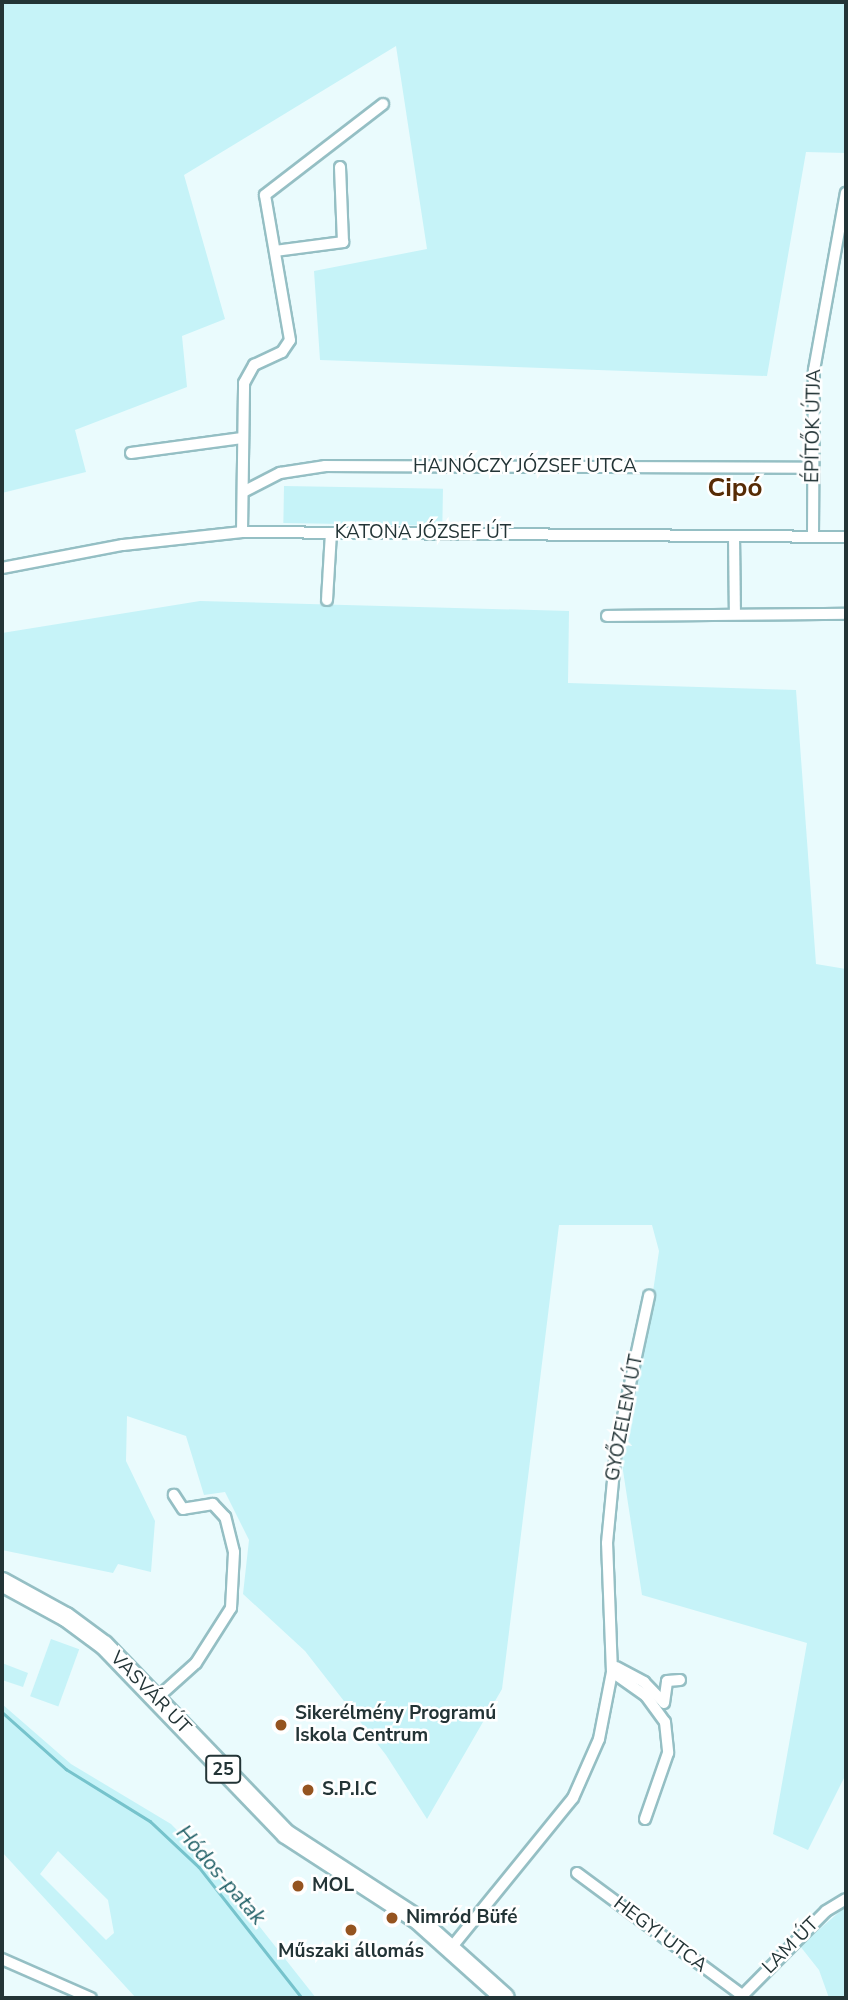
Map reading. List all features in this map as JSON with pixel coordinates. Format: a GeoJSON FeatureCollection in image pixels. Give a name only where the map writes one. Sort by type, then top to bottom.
{"type":"FeatureCollection","features":[{"type":"Feature","properties":{"kind":"main road","name":"VASVÁR ÚT"},"geometry":{"type":"LineString","coordinates":[[2,1582],[89,1634],[158,1698],[286,1834],[406,1911],[452,1948]]}},
{"type":"Feature","properties":{"kind":"main road","name":"25"},"geometry":{"type":"LineString","coordinates":[[452,1948],[505,1998]]}},
{"type":"Feature","properties":{"kind":"street"},"geometry":{"type":"LineString","coordinates":[[242,532],[242,438],[246,375],[254,365],[282,352],[290,340],[275,251],[266,219],[266,192],[383,104]]}},
{"type":"Feature","properties":{"kind":"street"},"geometry":{"type":"LineString","coordinates":[[275,251],[344,242],[340,167]]}},
{"type":"Feature","properties":{"kind":"street","name":"ÉPÍTŐK ÚTJA"},"geometry":{"type":"LineString","coordinates":[[813,536],[814,370],[846,193]]}},
{"type":"Feature","properties":{"kind":"street"},"geometry":{"type":"LineString","coordinates":[[131,453],[242,438]]}},
{"type":"Feature","properties":{"kind":"street","name":"HAJNÓCZY JÓZSEF UTCA"},"geometry":{"type":"LineString","coordinates":[[243,492],[280,473],[325,466],[813,468]]}},
{"type":"Feature","properties":{"kind":"street","name":"KATONA JÓZSEF ÚT"},"geometry":{"type":"LineString","coordinates":[[2,568],[123,545],[242,532],[846,537]]}},
{"type":"Feature","properties":{"kind":"street"},"geometry":{"type":"LineString","coordinates":[[327,600],[331,533]]}},
{"type":"Feature","properties":{"kind":"street"},"geometry":{"type":"LineString","coordinates":[[734,537],[735,614]]}},
{"type":"Feature","properties":{"kind":"street"},"geometry":{"type":"LineString","coordinates":[[607,616],[846,614]]}},
{"type":"Feature","properties":{"kind":"street","name":"GYŐZELEM ÚT"},"geometry":{"type":"LineString","coordinates":[[452,1948],[579,1788],[599,1739],[612,1669],[608,1515],[616,1448],[649,1296]]}},
{"type":"Feature","properties":{"kind":"street"},"geometry":{"type":"LineString","coordinates":[[158,1698],[196,1663],[231,1608],[234,1552],[225,1517],[213,1504],[183,1509],[174,1495]]}},
{"type":"Feature","properties":{"kind":"street"},"geometry":{"type":"LineString","coordinates":[[612,1669],[644,1682],[663,1702],[669,1715]]}},
{"type":"Feature","properties":{"kind":"street"},"geometry":{"type":"LineString","coordinates":[[612,1669],[646,1696],[665,1722],[668,1753],[645,1819]]}},
{"type":"Feature","properties":{"kind":"street"},"geometry":{"type":"LineString","coordinates":[[663,1702],[667,1681],[680,1680]]}},
{"type":"Feature","properties":{"kind":"street","name":"HEGYI UTCA"},"geometry":{"type":"LineString","coordinates":[[578,1873],[742,1997]]}},
{"type":"Feature","properties":{"kind":"street","name":"LAM ÚT"},"geometry":{"type":"LineString","coordinates":[[742,1997],[826,1911],[846,1899]]}},
{"type":"Feature","properties":{"kind":"street"},"geometry":{"type":"LineString","coordinates":[[2,1959],[91,1998]]}},
{"type":"Feature","properties":{"kind":"shaded area"},"geometry":{"type":"Polygon","coordinates":[[[2,2],[846,2],[846,153],[806,152],[767,376],[320,360],[314,271],[427,249],[396,46],[184,175],[225,319],[182,336],[187,387],[75,430],[86,472],[2,493],[2,2]]]}},
{"type":"Feature","properties":{"kind":"shaded area"},"geometry":{"type":"Polygon","coordinates":[[[284,486],[443,489],[442,526],[283,523],[284,486]]]}},
{"type":"Feature","properties":{"kind":"shaded area"},"geometry":{"type":"Polygon","coordinates":[[[200,601],[569,611],[568,683],[796,690],[816,964],[846,969],[846,1774],[808,1850],[773,1834],[807,1643],[642,1595],[620,1451],[651,1305],[659,1251],[652,1225],[559,1225],[502,1689],[427,1819],[386,1755],[305,1651],[243,1594],[249,1540],[225,1492],[204,1495],[186,1436],[127,1416],[126,1461],[155,1521],[151,1572],[118,1564],[113,1573],[2,1550],[2,633],[200,601]]]}},
{"type":"Feature","properties":{"kind":"shaded area"},"geometry":{"type":"Polygon","coordinates":[[[51,1639],[79,1649],[58,1707],[30,1696],[51,1639]]]}},
{"type":"Feature","properties":{"kind":"shaded area"},"geometry":{"type":"Polygon","coordinates":[[[2,1663],[28,1673],[23,1687],[2,1680],[2,1663]]]}},
{"type":"Feature","properties":{"kind":"shaded area"},"geometry":{"type":"Polygon","coordinates":[[[2,1704],[71,1764],[171,1824],[211,1865],[316,1998],[136,1998],[2,1852],[2,1704]],[[58,1851],[40,1874],[106,1940],[114,1933],[108,1900],[58,1851]]]}},
{"type":"Feature","properties":{"kind":"shaded area"},"geometry":{"type":"Polygon","coordinates":[[[846,1906],[846,1998],[829,1998],[819,1970],[800,1946],[846,1906]]]}},
{"type":"Feature","properties":{"kind":"waterway","name":"Hódos-patak"},"geometry":{"type":"LineString","coordinates":[[2,1712],[66,1769],[150,1821],[199,1867],[302,1998]]}},
{"type":"Feature","properties":{"kind":"place","name":"Sikerélmény Programú Iskola Centrum"},"geometry":{"type":"Point","coordinates":[281,1725]}},
{"type":"Feature","properties":{"kind":"place","name":"S.P.I.C"},"geometry":{"type":"Point","coordinates":[308,1790]}},
{"type":"Feature","properties":{"kind":"place","name":"MOL"},"geometry":{"type":"Point","coordinates":[298,1886]}},
{"type":"Feature","properties":{"kind":"place","name":"Nimród Büfé"},"geometry":{"type":"Point","coordinates":[392,1918]}},
{"type":"Feature","properties":{"kind":"place","name":"Műszaki állomás"},"geometry":{"type":"Point","coordinates":[351,1930]}},
{"type":"Feature","properties":{"kind":"district","name":"Cipó"},"geometry":{"type":"Point","coordinates":[735,488]}}]}
